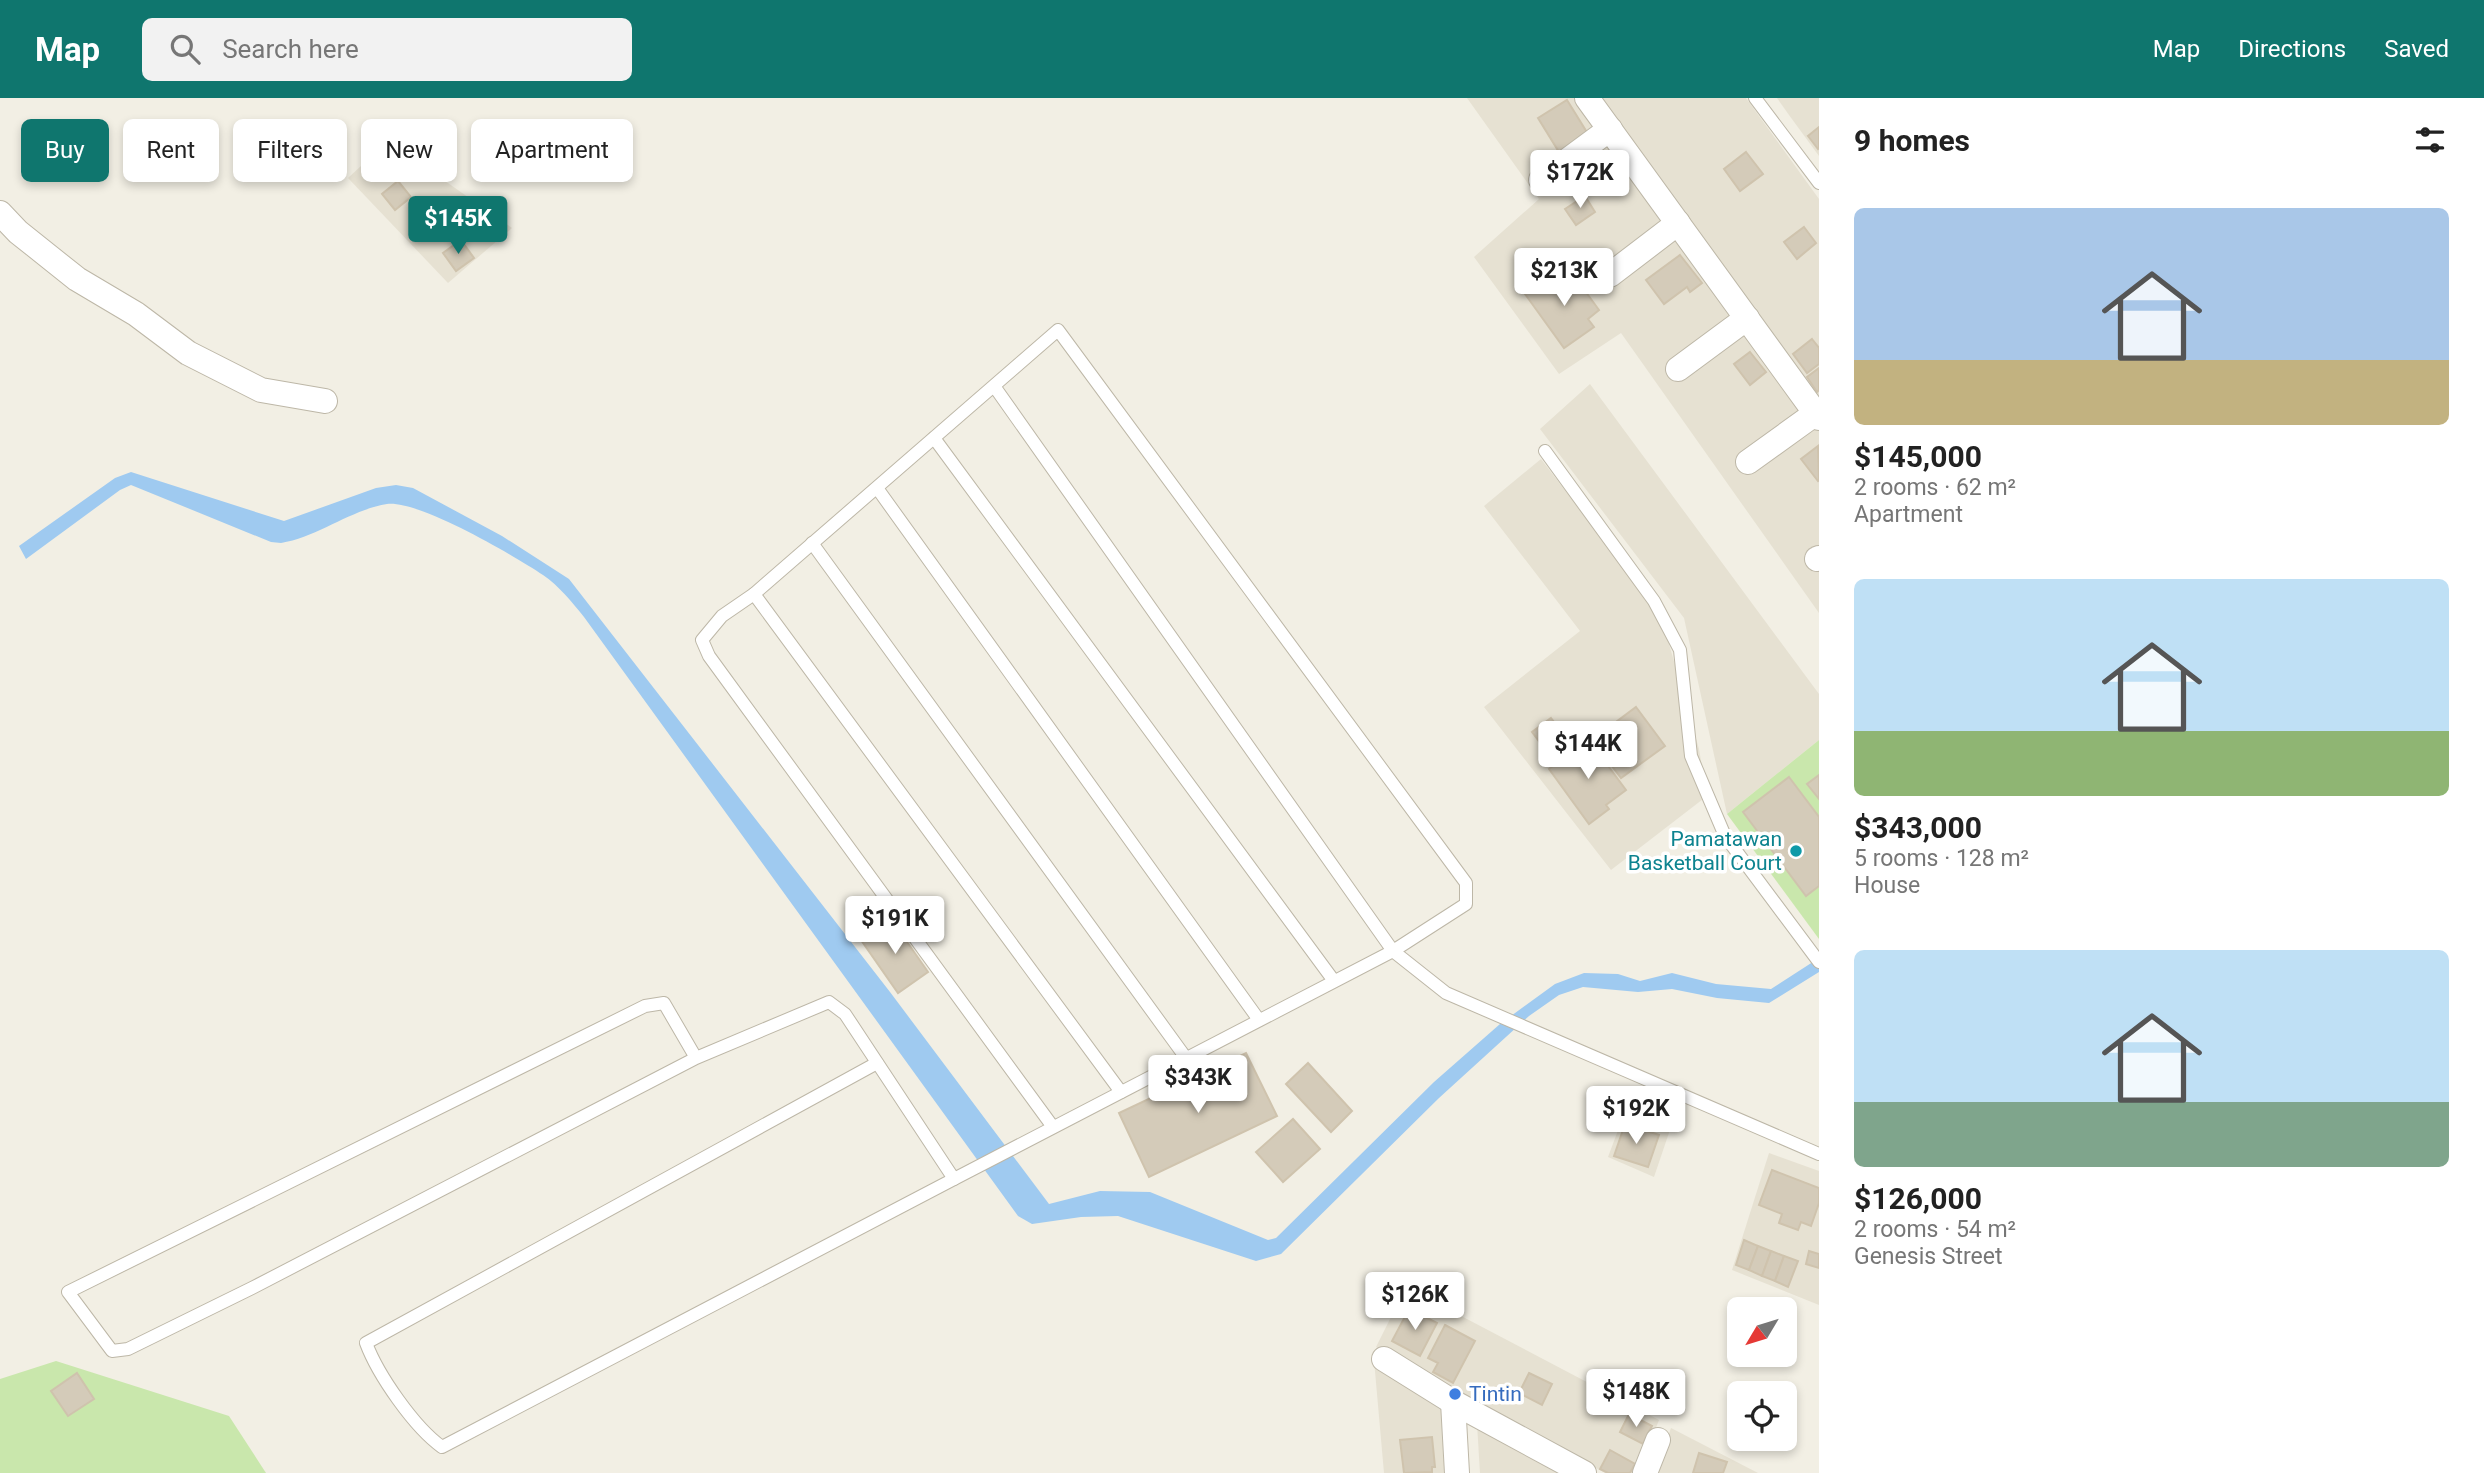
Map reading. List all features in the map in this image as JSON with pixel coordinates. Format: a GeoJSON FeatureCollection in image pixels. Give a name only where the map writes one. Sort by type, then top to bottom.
{"type":"FeatureCollection","features":[{"type":"Feature","properties":{"kind":"street"},"geometry":{"type":"LineString","coordinates":[[1587,98],[1817,415],[1748,462]]}},
{"type":"Feature","properties":{"kind":"street"},"geometry":{"type":"LineString","coordinates":[[1541,180],[1610,130]]}},
{"type":"Feature","properties":{"kind":"street"},"geometry":{"type":"LineString","coordinates":[[0,213],[18,232],[77,279],[136,314],[188,354],[261,390],[326,401]]}},
{"type":"Feature","properties":{"kind":"street"},"geometry":{"type":"LineString","coordinates":[[1610,275],[1678,223]]}},
{"type":"Feature","properties":{"kind":"street"},"geometry":{"type":"LineString","coordinates":[[1678,369],[1747,318]]}},
{"type":"Feature","properties":{"kind":"street"},"geometry":{"type":"LineString","coordinates":[[1384,1359],[1453,1402],[1584,1473]]}},
{"type":"Feature","properties":{"kind":"street"},"geometry":{"type":"LineString","coordinates":[[1453,1402],[1457,1473]]}},
{"type":"Feature","properties":{"kind":"street"},"geometry":{"type":"LineString","coordinates":[[1645,1473],[1658,1440]]}},
{"type":"Feature","properties":{"kind":"lane"},"geometry":{"type":"LineString","coordinates":[[1755,98],[1819,184]]}},
{"type":"Feature","properties":{"kind":"lane"},"geometry":{"type":"LineString","coordinates":[[877,1063],[366,1343],[372,1360],[427,1436],[442,1447],[1393,950],[1466,904],[1466,883],[1058,330],[754,594],[722,616],[702,640],[709,656],[1053,1127]]}},
{"type":"Feature","properties":{"kind":"lane"},"geometry":{"type":"LineString","coordinates":[[994,386],[1393,950],[1446,993],[1819,1154]]}},
{"type":"Feature","properties":{"kind":"lane"},"geometry":{"type":"LineString","coordinates":[[934,438],[1334,981]]}},
{"type":"Feature","properties":{"kind":"lane"},"geometry":{"type":"LineString","coordinates":[[1545,451],[1654,601],[1680,650],[1690,756],[1726,836],[1819,962]]}},
{"type":"Feature","properties":{"kind":"lane"},"geometry":{"type":"LineString","coordinates":[[877,488],[1259,1020]]}},
{"type":"Feature","properties":{"kind":"lane"},"geometry":{"type":"LineString","coordinates":[[813,543],[1186,1058]]}},
{"type":"Feature","properties":{"kind":"lane"},"geometry":{"type":"LineString","coordinates":[[754,594],[1121,1092]]}},
{"type":"Feature","properties":{"kind":"lane"},"geometry":{"type":"LineString","coordinates":[[696,1058],[664,1003],[645,1006],[68,1292],[112,1351],[128,1349],[252,1289],[696,1058],[829,1002],[845,1014],[954,1179]]}},
{"type":"Feature","properties":{"kind":"shaded area"},"geometry":{"type":"Polygon","coordinates":[[[1467,98],[1746,98],[1819,199],[1819,613],[1621,333],[1559,374],[1474,257],[1539,199],[1467,98]]]}},
{"type":"Feature","properties":{"kind":"shaded area"},"geometry":{"type":"Polygon","coordinates":[[[1777,98],[1819,98],[1819,156],[1789,115],[1777,98]]]}},
{"type":"Feature","properties":{"kind":"shaded area"},"geometry":{"type":"Polygon","coordinates":[[[361,166],[361,182],[446,182],[512,228],[448,283],[348,178],[361,166]]]}},
{"type":"Feature","properties":{"kind":"shaded area"},"geometry":{"type":"Polygon","coordinates":[[[1590,384],[1819,694],[1819,740],[1727,814],[1684,618],[1540,429],[1590,384]]]}},
{"type":"Feature","properties":{"kind":"shaded area"},"geometry":{"type":"Polygon","coordinates":[[[1541,459],[1661,616],[1699,749],[1707,796],[1611,870],[1484,707],[1580,631],[1484,506],[1541,459]]]}},
{"type":"Feature","properties":{"kind":"shaded area"},"geometry":{"type":"Polygon","coordinates":[[[1629,1101],[1674,1118],[1654,1177],[1608,1157],[1629,1101]]]}},
{"type":"Feature","properties":{"kind":"shaded area"},"geometry":{"type":"Polygon","coordinates":[[[1769,1153],[1819,1171],[1819,1305],[1732,1270],[1769,1153]]]}},
{"type":"Feature","properties":{"kind":"shaded area"},"geometry":{"type":"Polygon","coordinates":[[[1406,1287],[1659,1420],[1638,1473],[1605,1473],[1376,1347],[1406,1287]]]}},
{"type":"Feature","properties":{"kind":"shaded area"},"geometry":{"type":"Polygon","coordinates":[[[1374,1360],[1456,1409],[1460,1473],[1384,1473],[1374,1360]]]}},
{"type":"Feature","properties":{"kind":"shaded area"},"geometry":{"type":"Polygon","coordinates":[[[1477,1424],[1563,1473],[1480,1473],[1477,1424]]]}},
{"type":"Feature","properties":{"kind":"shaded area"},"geometry":{"type":"Polygon","coordinates":[[[1671,1428],[1758,1473],[1655,1473],[1671,1428]]]}},
{"type":"Feature","properties":{"kind":"green space"},"geometry":{"type":"Polygon","coordinates":[[[1819,740],[1819,939],[1727,814],[1819,740]]]}},
{"type":"Feature","properties":{"kind":"green space"},"geometry":{"type":"Polygon","coordinates":[[[56,1361],[229,1416],[266,1473],[0,1473],[0,1379],[56,1361]]]}},
{"type":"Feature","properties":{"kind":"water"},"geometry":{"type":"Polygon","coordinates":[[[131,472],[284,521],[376,488],[396,485],[413,488],[502,536],[569,579],[890,992],[1049,1204],[1100,1191],[1150,1192],[1268,1240],[1276,1238],[1434,1082],[1500,1024],[1555,984],[1584,973],[1618,974],[1640,981],[1672,973],[1716,984],[1771,989],[1819,958],[1819,972],[1769,1003],[1717,998],[1672,989],[1638,992],[1583,987],[1559,995],[1529,1016],[1439,1098],[1281,1254],[1256,1261],[1118,1216],[1081,1217],[1032,1224],[1018,1216],[584,617],[549,579],[466,530],[402,505],[373,507],[308,535],[281,543],[271,542],[131,485],[120,490],[26,559],[19,546],[115,478],[131,472]]]}},
{"type":"Feature","properties":{"kind":"building"},"geometry":{"type":"Polygon","coordinates":[[[1567,100],[1588,134],[1559,152],[1538,118],[1567,100]]]}},
{"type":"Feature","properties":{"kind":"building"},"geometry":{"type":"Polygon","coordinates":[[[1819,127],[1819,148],[1818,149],[1808,136],[1819,127]]]}},
{"type":"Feature","properties":{"kind":"building"},"geometry":{"type":"Polygon","coordinates":[[[1746,152],[1763,174],[1740,191],[1724,169],[1746,152]]]}},
{"type":"Feature","properties":{"kind":"building"},"geometry":{"type":"Polygon","coordinates":[[[399,182],[411,197],[395,210],[382,194],[399,182]]]}},
{"type":"Feature","properties":{"kind":"building"},"geometry":{"type":"Polygon","coordinates":[[[1585,196],[1595,212],[1576,225],[1565,209],[1585,196]]]}},
{"type":"Feature","properties":{"kind":"building"},"geometry":{"type":"Polygon","coordinates":[[[1804,227],[1816,243],[1797,259],[1784,242],[1804,227]]]}},
{"type":"Feature","properties":{"kind":"building"},"geometry":{"type":"Polygon","coordinates":[[[461,240],[474,258],[456,271],[443,253],[461,240]]]}},
{"type":"Feature","properties":{"kind":"building"},"geometry":{"type":"Polygon","coordinates":[[[1680,255],[1702,283],[1690,292],[1687,287],[1664,304],[1646,280],[1680,255]]]}},
{"type":"Feature","properties":{"kind":"building"},"geometry":{"type":"Polygon","coordinates":[[[1554,272],[1563,284],[1574,276],[1599,310],[1588,319],[1594,327],[1564,348],[1525,294],[1554,272]]]}},
{"type":"Feature","properties":{"kind":"building"},"geometry":{"type":"Polygon","coordinates":[[[1812,339],[1819,348],[1819,364],[1807,373],[1793,354],[1812,339]]]}},
{"type":"Feature","properties":{"kind":"building"},"geometry":{"type":"Polygon","coordinates":[[[1750,352],[1766,372],[1750,385],[1734,364],[1750,352]]]}},
{"type":"Feature","properties":{"kind":"building"},"geometry":{"type":"Polygon","coordinates":[[[1819,368],[1819,390],[1817,392],[1807,377],[1819,368]]]}},
{"type":"Feature","properties":{"kind":"building"},"geometry":{"type":"Polygon","coordinates":[[[1818,446],[1819,480],[1818,481],[1801,459],[1818,446]]]}},
{"type":"Feature","properties":{"kind":"building"},"geometry":{"type":"Polygon","coordinates":[[[1636,707],[1665,746],[1621,778],[1592,740],[1636,707]]]}},
{"type":"Feature","properties":{"kind":"building"},"geometry":{"type":"Polygon","coordinates":[[[1551,718],[1572,745],[1553,760],[1532,732],[1551,718]]]}},
{"type":"Feature","properties":{"kind":"building"},"geometry":{"type":"Polygon","coordinates":[[[1588,739],[1626,790],[1606,805],[1609,809],[1589,824],[1549,769],[1588,739]]]}},
{"type":"Feature","properties":{"kind":"building"},"geometry":{"type":"Polygon","coordinates":[[[1819,775],[1819,799],[1807,784],[1819,775]]]}},
{"type":"Feature","properties":{"kind":"building","name":"Pamatawan Basketball Court"},"geometry":{"type":"Polygon","coordinates":[[[1789,777],[1819,817],[1819,886],[1806,896],[1743,812],[1789,777]]]}},
{"type":"Feature","properties":{"kind":"building"},"geometry":{"type":"Polygon","coordinates":[[[891,919],[928,972],[898,993],[861,940],[891,919]]]}},
{"type":"Feature","properties":{"kind":"building"},"geometry":{"type":"Polygon","coordinates":[[[1246,1053],[1277,1116],[1149,1177],[1119,1113],[1246,1053]]]}},
{"type":"Feature","properties":{"kind":"building"},"geometry":{"type":"Polygon","coordinates":[[[1308,1063],[1352,1111],[1331,1132],[1286,1084],[1308,1063]]]}},
{"type":"Feature","properties":{"kind":"building"},"geometry":{"type":"Polygon","coordinates":[[[1293,1119],[1320,1149],[1283,1182],[1256,1152],[1293,1119]]]}},
{"type":"Feature","properties":{"kind":"building"},"geometry":{"type":"Polygon","coordinates":[[[1625,1124],[1659,1135],[1648,1167],[1614,1156],[1625,1124]]]}},
{"type":"Feature","properties":{"kind":"building"},"geometry":{"type":"Polygon","coordinates":[[[1772,1170],[1819,1188],[1819,1203],[1811,1226],[1801,1222],[1798,1230],[1779,1223],[1782,1214],[1759,1205],[1772,1170]]]}},
{"type":"Feature","properties":{"kind":"building"},"geometry":{"type":"Polygon","coordinates":[[[1744,1240],[1758,1246],[1749,1270],[1736,1265],[1744,1240]]]}},
{"type":"Feature","properties":{"kind":"building"},"geometry":{"type":"Polygon","coordinates":[[[1758,1246],[1771,1251],[1762,1276],[1749,1270],[1758,1246]]]}},
{"type":"Feature","properties":{"kind":"building"},"geometry":{"type":"Polygon","coordinates":[[[1771,1251],[1784,1256],[1775,1281],[1762,1276],[1771,1251]]]}},
{"type":"Feature","properties":{"kind":"building"},"geometry":{"type":"Polygon","coordinates":[[[1809,1251],[1819,1254],[1819,1268],[1806,1264],[1809,1251]]]}},
{"type":"Feature","properties":{"kind":"building"},"geometry":{"type":"Polygon","coordinates":[[[1784,1256],[1798,1261],[1788,1287],[1775,1281],[1784,1256]]]}},
{"type":"Feature","properties":{"kind":"building"},"geometry":{"type":"Polygon","coordinates":[[[1409,1309],[1437,1323],[1420,1356],[1392,1341],[1409,1309]]]}},
{"type":"Feature","properties":{"kind":"building"},"geometry":{"type":"Polygon","coordinates":[[[1445,1325],[1475,1341],[1453,1383],[1433,1372],[1438,1363],[1428,1358],[1445,1325]]]}},
{"type":"Feature","properties":{"kind":"building"},"geometry":{"type":"Polygon","coordinates":[[[77,1373],[94,1399],[68,1416],[51,1391],[77,1373]]]}},
{"type":"Feature","properties":{"kind":"building"},"geometry":{"type":"Polygon","coordinates":[[[1529,1373],[1552,1384],[1542,1405],[1519,1393],[1529,1373]]]}},
{"type":"Feature","properties":{"kind":"building"},"geometry":{"type":"Polygon","coordinates":[[[1629,1414],[1652,1426],[1643,1444],[1620,1432],[1629,1414]]]}},
{"type":"Feature","properties":{"kind":"building"},"geometry":{"type":"Polygon","coordinates":[[[1432,1437],[1435,1467],[1432,1467],[1432,1472],[1404,1473],[1400,1440],[1432,1437]]]}},
{"type":"Feature","properties":{"kind":"building"},"geometry":{"type":"Polygon","coordinates":[[[1610,1450],[1635,1464],[1630,1473],[1608,1473],[1600,1469],[1610,1450]]]}},
{"type":"Feature","properties":{"kind":"building"},"geometry":{"type":"Polygon","coordinates":[[[1699,1453],[1727,1462],[1723,1473],[1693,1473],[1699,1453]]]}},
{"type":"Feature","properties":{"kind":"place","name":"Pamatawan Basketball Court"},"geometry":{"type":"Point","coordinates":[1796,851]}},
{"type":"Feature","properties":{"kind":"place","name":"Tintin"},"geometry":{"type":"Point","coordinates":[1455,1394]}}]}
